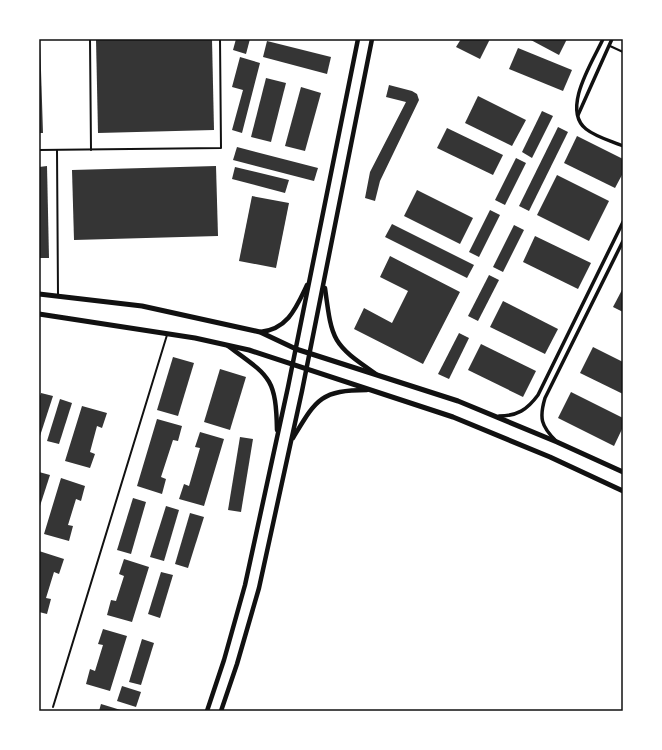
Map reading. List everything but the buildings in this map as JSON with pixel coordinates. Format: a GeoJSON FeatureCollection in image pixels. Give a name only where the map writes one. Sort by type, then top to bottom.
{"type":"FeatureCollection","features":[{"type":"Feature","properties":{"kind":"main road"},"geometry":{"type":"LineString","coordinates":[[39,294],[142,306],[260,332],[296,349],[458,401],[497,416],[623,472]]}},
{"type":"Feature","properties":{"kind":"main road"},"geometry":{"type":"LineString","coordinates":[[39,314],[167,334],[250,350],[293,366],[460,420],[543,454],[623,491]]}},
{"type":"Feature","properties":{"kind":"street"},"geometry":{"type":"LineString","coordinates":[[207,711],[240,605],[293,366],[358,39]]}},
{"type":"Feature","properties":{"kind":"street"},"geometry":{"type":"LineString","coordinates":[[220,711],[237,664],[259,588],[307,370],[372,39]]}},
{"type":"Feature","properties":{"kind":"street"},"geometry":{"type":"LineString","coordinates":[[603,39],[576,100],[577,116],[586,129],[623,146]]}},
{"type":"Feature","properties":{"kind":"street"},"geometry":{"type":"LineString","coordinates":[[577,116],[612,39]]}},
{"type":"Feature","properties":{"kind":"street"},"geometry":{"type":"LineString","coordinates":[[497,416],[511,416],[521,412],[530,406],[538,395],[623,222]]}},
{"type":"Feature","properties":{"kind":"street"},"geometry":{"type":"LineString","coordinates":[[557,442],[544,427],[541,410],[545,398],[623,241]]}},
{"type":"Feature","properties":{"kind":"street"},"geometry":{"type":"LineString","coordinates":[[260,332],[272,330],[288,319],[296,308],[310,278]]}},
{"type":"Feature","properties":{"kind":"street"},"geometry":{"type":"LineString","coordinates":[[324,284],[329,320],[336,339],[350,356],[380,376]]}},
{"type":"Feature","properties":{"kind":"street"},"geometry":{"type":"LineString","coordinates":[[228,346],[260,370],[272,386],[276,400],[277,438]]}},
{"type":"Feature","properties":{"kind":"street"},"geometry":{"type":"LineString","coordinates":[[291,441],[310,410],[325,396],[343,390],[367,390]]}},
{"type":"Feature","properties":{"kind":"lane"},"geometry":{"type":"LineString","coordinates":[[90,39],[91,150]]}},
{"type":"Feature","properties":{"kind":"lane"},"geometry":{"type":"LineString","coordinates":[[39,150],[221,148],[220,39]]}},
{"type":"Feature","properties":{"kind":"lane"},"geometry":{"type":"LineString","coordinates":[[609,45],[623,52]]}},
{"type":"Feature","properties":{"kind":"lane"},"geometry":{"type":"LineString","coordinates":[[57,150],[58,296]]}},
{"type":"Feature","properties":{"kind":"lane"},"geometry":{"type":"LineString","coordinates":[[54,707],[167,334]]}}]}
